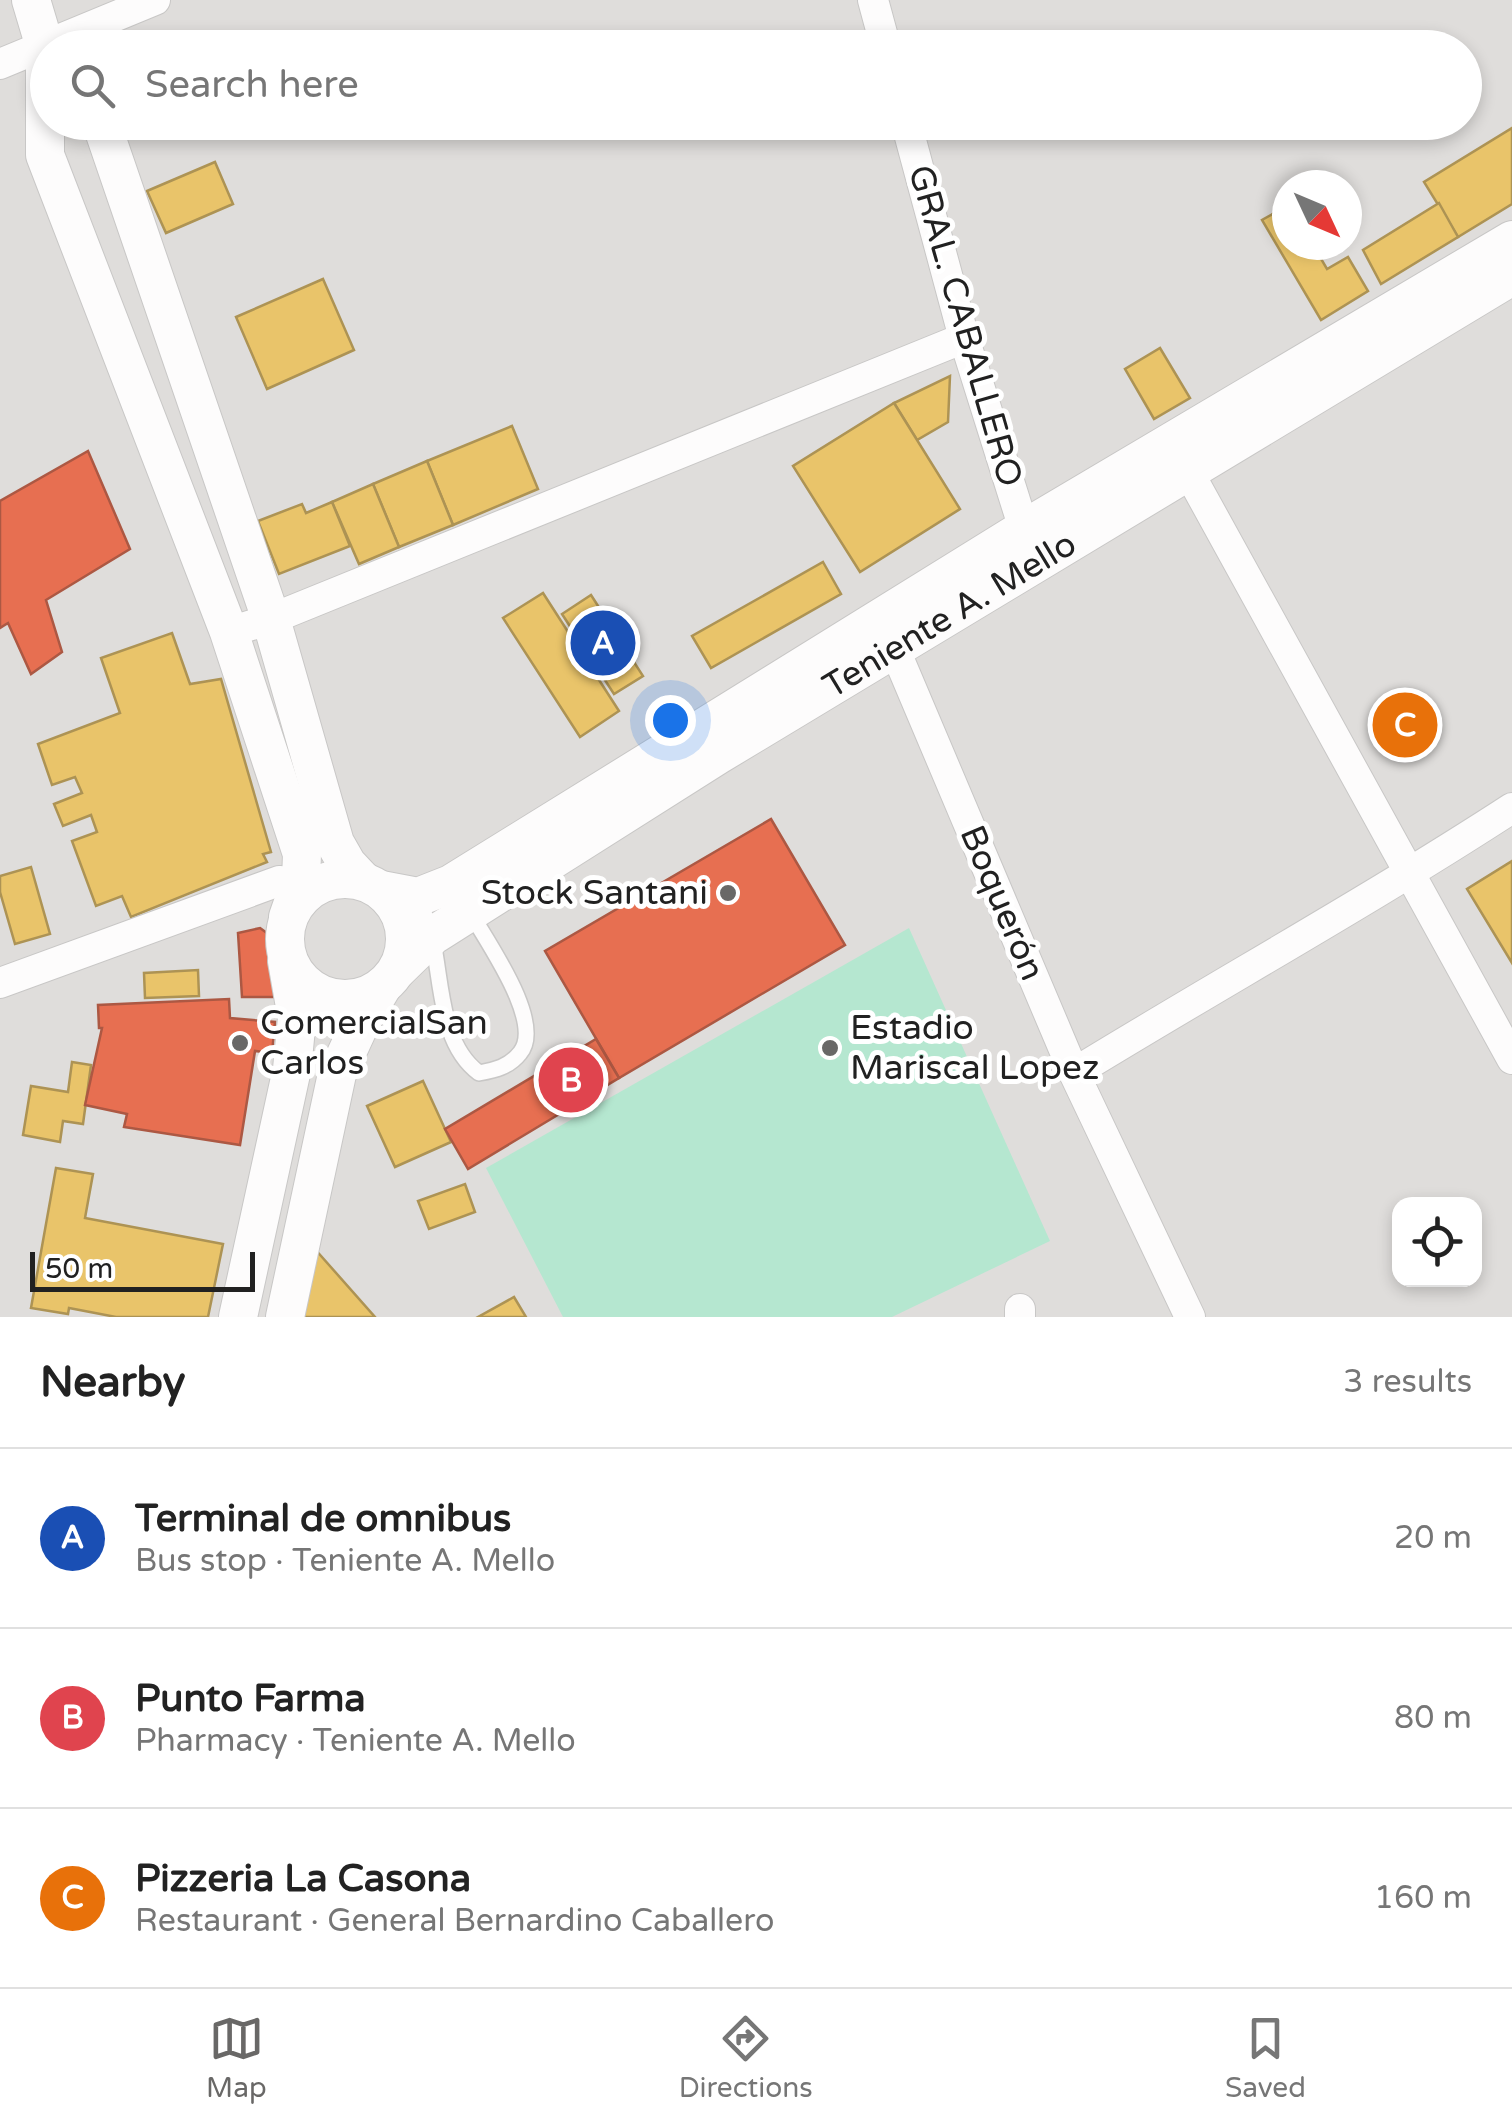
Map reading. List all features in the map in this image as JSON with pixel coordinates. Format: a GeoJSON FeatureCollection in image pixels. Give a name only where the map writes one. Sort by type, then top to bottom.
{"type":"FeatureCollection","features":[{"type":"Feature","properties":{"kind":"street"},"geometry":{"type":"LineString","coordinates":[[31,0],[40,30]]}},
{"type":"Feature","properties":{"kind":"street"},"geometry":{"type":"LineString","coordinates":[[88,30],[155,0]]}},
{"type":"Feature","properties":{"kind":"street"},"geometry":{"type":"LineString","coordinates":[[873,0],[881,30]]}},
{"type":"Feature","properties":{"kind":"street"},"geometry":{"type":"LineString","coordinates":[[0,64],[30,54]]}},
{"type":"Feature","properties":{"kind":"street"},"geometry":{"type":"LineString","coordinates":[[45,140],[45,154],[228,632],[310,882],[288,917],[284,938],[297,1018],[292,1068],[238,1317]]}},
{"type":"Feature","properties":{"kind":"street"},"geometry":{"type":"LineString","coordinates":[[107,140],[271,619],[335,843],[417,893]]}},
{"type":"Feature","properties":{"kind":"street","name":"GRAL. CABALLERO"},"geometry":{"type":"LineString","coordinates":[[911,140],[964,338],[1024,529]]}},
{"type":"Feature","properties":{"kind":"street","name":"Teniente A. Mello"},"geometry":{"type":"LineString","coordinates":[[417,893],[718,755],[895,650],[1512,240]]}},
{"type":"Feature","properties":{"kind":"street","name":"Teniente A. Mello"},"geometry":{"type":"LineString","coordinates":[[417,893],[1024,529],[1181,458],[1512,276]]}},
{"type":"Feature","properties":{"kind":"street"},"geometry":{"type":"LineString","coordinates":[[228,632],[271,619],[964,338]]}},
{"type":"Feature","properties":{"kind":"street"},"geometry":{"type":"LineString","coordinates":[[1181,458],[1512,1059]]}},
{"type":"Feature","properties":{"kind":"street","name":"Boquerón"},"geometry":{"type":"LineString","coordinates":[[895,650],[1074,1072],[1190,1317]]}},
{"type":"Feature","properties":{"kind":"street"},"geometry":{"type":"LineString","coordinates":[[1074,1072],[1410,874],[1512,808]]}},
{"type":"Feature","properties":{"kind":"street"},"geometry":{"type":"LineString","coordinates":[[0,983],[279,880],[341,878],[417,893]]}},
{"type":"Feature","properties":{"kind":"street"},"geometry":{"type":"LineString","coordinates":[[285,1317],[337,1074],[360,1024],[404,954],[406,936],[394,903],[417,893]]}},
{"type":"Feature","properties":{"kind":"street","name":"Teniente A. Mello"},"geometry":{"type":"LineString","coordinates":[[390,979],[432,936],[417,893]]}},
{"type":"Feature","properties":{"kind":"street"},"geometry":{"type":"LineString","coordinates":[[287,961],[299,980],[318,994],[339,1000],[362,998],[390,979]]}},
{"type":"Feature","properties":{"kind":"lane"},"geometry":{"type":"LineString","coordinates":[[417,893],[511,984],[528,1028],[522,1051],[504,1067],[479,1074],[463,1061],[445,1014],[432,936]]}},
{"type":"Feature","properties":{"kind":"shaded area"},"geometry":{"type":"Polygon","coordinates":[[[0,0],[1512,0],[1512,1317],[0,1317],[0,0]]]}},
{"type":"Feature","properties":{"kind":"green space","name":"Estadio Mariscal Lopez"},"geometry":{"type":"Polygon","coordinates":[[[909,928],[1050,1241],[892,1317],[563,1317],[486,1168],[909,928]]]}},
{"type":"Feature","properties":{"kind":"building: Homes"},"geometry":{"type":"Polygon","coordinates":[[[1512,128],[1512,204],[1458,237],[1424,182],[1512,128]]]}},
{"type":"Feature","properties":{"kind":"building: Homes"},"geometry":{"type":"Polygon","coordinates":[[[215,162],[233,204],[166,233],[147,191],[215,162]]]}},
{"type":"Feature","properties":{"kind":"building: Homes"},"geometry":{"type":"Polygon","coordinates":[[[1439,203],[1458,237],[1381,284],[1363,250],[1439,203]]]}},
{"type":"Feature","properties":{"kind":"building: Homes"},"geometry":{"type":"Polygon","coordinates":[[[1272,214],[1272,237],[1262,220],[1272,214]]]}},
{"type":"Feature","properties":{"kind":"building: Homes"},"geometry":{"type":"Polygon","coordinates":[[[1286,260],[1322,260],[1327,269],[1350,260],[1368,291],[1321,320],[1286,260]]]}},
{"type":"Feature","properties":{"kind":"building: Homes"},"geometry":{"type":"Polygon","coordinates":[[[323,279],[354,350],[267,389],[236,317],[323,279]]]}},
{"type":"Feature","properties":{"kind":"building: Homes"},"geometry":{"type":"Polygon","coordinates":[[[1160,348],[1190,398],[1154,419],[1125,369],[1160,348]]]}},
{"type":"Feature","properties":{"kind":"building: Homes"},"geometry":{"type":"Polygon","coordinates":[[[950,376],[948,422],[917,440],[894,403],[950,376]]]}},
{"type":"Feature","properties":{"kind":"building: Homes"},"geometry":{"type":"Polygon","coordinates":[[[894,403],[960,509],[860,572],[793,466],[894,403]]]}},
{"type":"Feature","properties":{"kind":"building: Homes"},"geometry":{"type":"Polygon","coordinates":[[[512,426],[538,489],[453,525],[427,461],[512,426]]]}},
{"type":"Feature","properties":{"kind":"building: Homes"},"geometry":{"type":"Polygon","coordinates":[[[427,461],[453,525],[399,547],[373,484],[427,461]]]}},
{"type":"Feature","properties":{"kind":"building: Homes"},"geometry":{"type":"Polygon","coordinates":[[[373,484],[399,547],[359,564],[332,502],[373,484]]]}},
{"type":"Feature","properties":{"kind":"building: Homes"},"geometry":{"type":"Polygon","coordinates":[[[332,502],[350,546],[279,574],[258,521],[302,504],[306,513],[332,502]]]}},
{"type":"Feature","properties":{"kind":"building: Homes"},"geometry":{"type":"Polygon","coordinates":[[[823,562],[841,594],[711,668],[692,636],[823,562]]]}},
{"type":"Feature","properties":{"kind":"building: Homes"},"geometry":{"type":"Polygon","coordinates":[[[543,593],[619,711],[580,737],[503,618],[543,593]]]}},
{"type":"Feature","properties":{"kind":"building: Homes"},"geometry":{"type":"Polygon","coordinates":[[[591,595],[643,676],[614,694],[562,614],[591,595]]]}},
{"type":"Feature","properties":{"kind":"building: Homes"},"geometry":{"type":"Polygon","coordinates":[[[172,633],[190,684],[221,679],[271,852],[263,854],[267,862],[131,917],[122,896],[96,906],[72,841],[97,832],[91,815],[63,826],[54,804],[82,793],[75,777],[52,785],[38,744],[120,713],[101,658],[172,633]]]}},
{"type":"Feature","properties":{"kind":"building: Homes"},"geometry":{"type":"Polygon","coordinates":[[[1512,861],[1512,963],[1467,889],[1512,861]]]}},
{"type":"Feature","properties":{"kind":"building: Homes"},"geometry":{"type":"Polygon","coordinates":[[[31,867],[50,934],[15,944],[0,892],[0,876],[31,867]]]}},
{"type":"Feature","properties":{"kind":"building: Homes"},"geometry":{"type":"Polygon","coordinates":[[[198,970],[199,996],[145,998],[144,973],[198,970]]]}},
{"type":"Feature","properties":{"kind":"building: Homes"},"geometry":{"type":"Polygon","coordinates":[[[72,1062],[91,1065],[83,1124],[63,1121],[60,1142],[23,1135],[31,1086],[68,1092],[72,1062]]]}},
{"type":"Feature","properties":{"kind":"building: Homes"},"geometry":{"type":"Polygon","coordinates":[[[423,1081],[451,1142],[395,1167],[367,1106],[423,1081]]]}},
{"type":"Feature","properties":{"kind":"building: Homes"},"geometry":{"type":"Polygon","coordinates":[[[56,1168],[93,1174],[85,1218],[223,1244],[208,1317],[116,1317],[69,1308],[68,1314],[31,1308],[56,1168]]]}},
{"type":"Feature","properties":{"kind":"building: Homes"},"geometry":{"type":"Polygon","coordinates":[[[465,1184],[475,1212],[429,1229],[418,1201],[465,1184]]]}},
{"type":"Feature","properties":{"kind":"building: Homes"},"geometry":{"type":"Polygon","coordinates":[[[314,1248],[375,1317],[299,1317],[314,1248]]]}},
{"type":"Feature","properties":{"kind":"building: Homes"},"geometry":{"type":"Polygon","coordinates":[[[514,1297],[526,1317],[478,1317],[514,1297]]]}},
{"type":"Feature","properties":{"kind":"building: Shops"},"geometry":{"type":"Polygon","coordinates":[[[88,451],[130,549],[46,600],[62,652],[31,674],[8,623],[0,628],[0,501],[88,451]]]}},
{"type":"Feature","properties":{"kind":"building: Shops"},"geometry":{"type":"Polygon","coordinates":[[[771,819],[845,945],[619,1078],[545,951],[771,819]]]}},
{"type":"Feature","properties":{"kind":"building: Shops"},"geometry":{"type":"Polygon","coordinates":[[[260,928],[271,936],[273,945],[274,997],[242,997],[238,933],[260,928]]]}},
{"type":"Feature","properties":{"kind":"building: Shops"},"geometry":{"type":"Polygon","coordinates":[[[229,999],[230,1018],[275,1022],[272,1053],[255,1051],[240,1145],[124,1127],[127,1114],[85,1105],[102,1028],[98,1005],[229,999]]]}},
{"type":"Feature","properties":{"kind":"building: Shops"},"geometry":{"type":"Polygon","coordinates":[[[596,1039],[619,1078],[468,1169],[445,1129],[596,1039]]]}},
{"type":"Feature","properties":{"kind":"place","name":"Terminal de omnibus"},"geometry":{"type":"Point","coordinates":[603,643]}},
{"type":"Feature","properties":{"kind":"place","name":"Pizzeria La Casona"},"geometry":{"type":"Point","coordinates":[1405,725]}},
{"type":"Feature","properties":{"kind":"place","name":"Stock Santani"},"geometry":{"type":"Point","coordinates":[728,893]}},
{"type":"Feature","properties":{"kind":"place","name":"ComercialSan Carlos"},"geometry":{"type":"Point","coordinates":[240,1043]}},
{"type":"Feature","properties":{"kind":"place","name":"Estadio Mariscal Lopez"},"geometry":{"type":"Point","coordinates":[830,1048]}},
{"type":"Feature","properties":{"kind":"place","name":"Punto Farma"},"geometry":{"type":"Point","coordinates":[571,1080]}}]}
